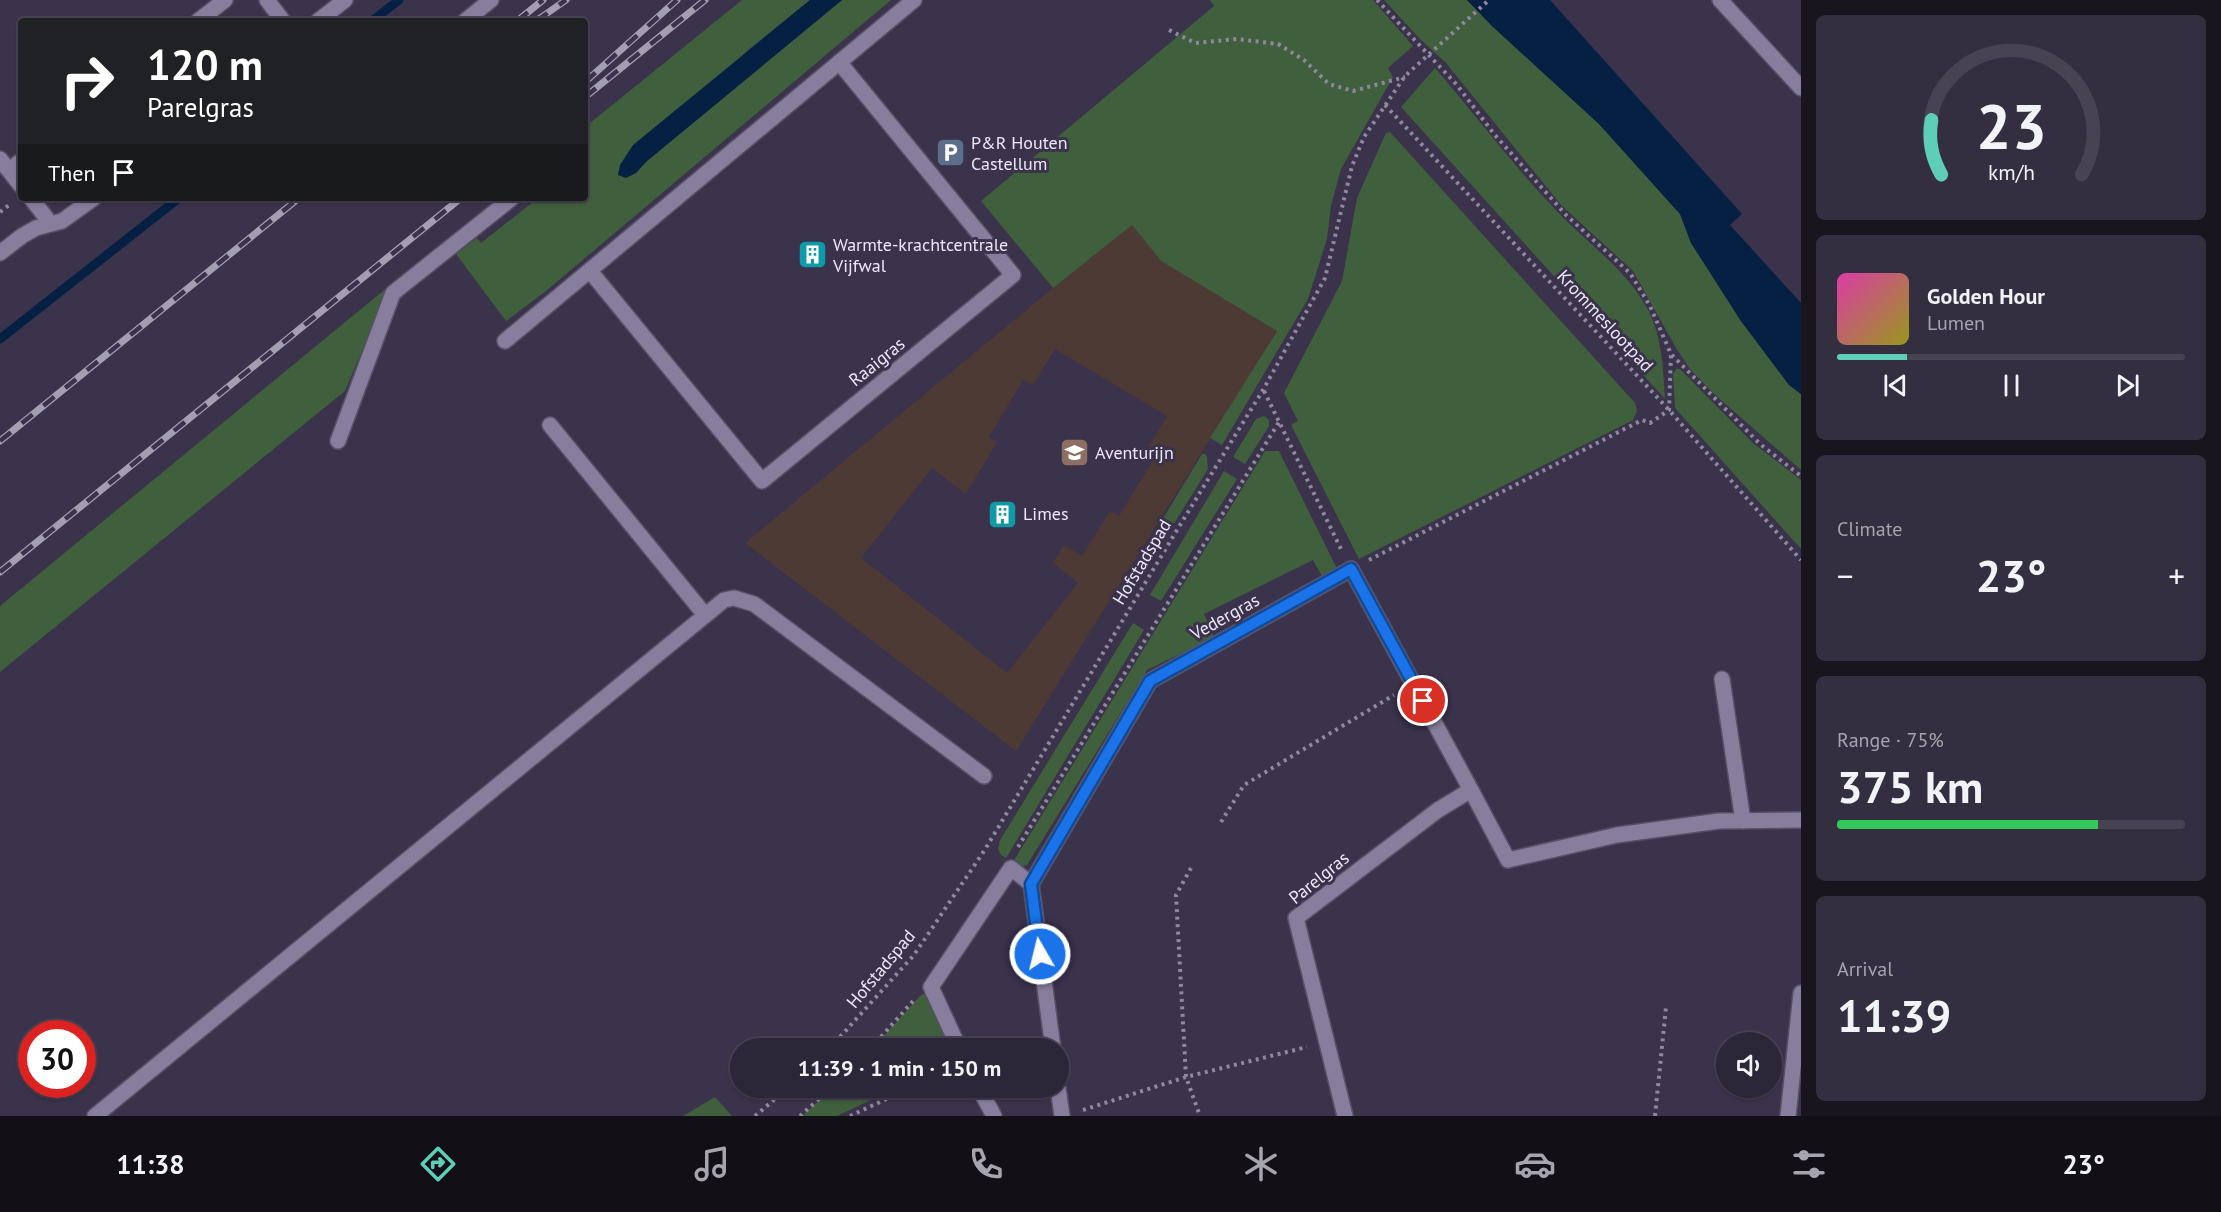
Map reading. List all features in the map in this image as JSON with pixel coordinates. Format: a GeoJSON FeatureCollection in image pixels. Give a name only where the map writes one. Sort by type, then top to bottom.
{"type":"FeatureCollection","features":[{"type":"Feature","properties":{"kind":"street"},"geometry":{"type":"LineString","coordinates":[[202,18],[225,0]]}},
{"type":"Feature","properties":{"kind":"street"},"geometry":{"type":"LineString","coordinates":[[267,0],[281,18]]}},
{"type":"Feature","properties":{"kind":"street"},"geometry":{"type":"LineString","coordinates":[[322,18],[345,0]]}},
{"type":"Feature","properties":{"kind":"street"},"geometry":{"type":"LineString","coordinates":[[469,18],[491,0]]}},
{"type":"Feature","properties":{"kind":"street"},"geometry":{"type":"LineString","coordinates":[[505,341],[914,0]]}},
{"type":"Feature","properties":{"kind":"street"},"geometry":{"type":"LineString","coordinates":[[1720,0],[1801,88]]}},
{"type":"Feature","properties":{"kind":"street","name":"Raaigras"},"geometry":{"type":"LineString","coordinates":[[590,271],[762,482],[1013,275],[839,62]]}},
{"type":"Feature","properties":{"kind":"street"},"geometry":{"type":"LineString","coordinates":[[10,163],[18,180]]}},
{"type":"Feature","properties":{"kind":"street"},"geometry":{"type":"LineString","coordinates":[[33,201],[51,224]]}},
{"type":"Feature","properties":{"kind":"street"},"geometry":{"type":"LineString","coordinates":[[0,253],[22,236],[72,215],[90,201]]}},
{"type":"Feature","properties":{"kind":"street"},"geometry":{"type":"LineString","coordinates":[[338,441],[393,293],[508,201]]}},
{"type":"Feature","properties":{"kind":"street"},"geometry":{"type":"LineString","coordinates":[[550,425],[705,615]]}},
{"type":"Feature","properties":{"kind":"street"},"geometry":{"type":"LineString","coordinates":[[1351,569],[1508,860],[1617,835],[1719,821],[1801,820]]}},
{"type":"Feature","properties":{"kind":"street","name":"Vedergras"},"geometry":{"type":"LineString","coordinates":[[1031,884],[1150,681],[1351,569]]}},
{"type":"Feature","properties":{"kind":"street"},"geometry":{"type":"LineString","coordinates":[[95,1116],[724,600],[734,598],[754,604],[984,776]]}},
{"type":"Feature","properties":{"kind":"street"},"geometry":{"type":"LineString","coordinates":[[1722,679],[1743,821]]}},
{"type":"Feature","properties":{"kind":"street","name":"Parelgras"},"geometry":{"type":"LineString","coordinates":[[1345,1116],[1296,918],[1438,810],[1471,790]]}},
{"type":"Feature","properties":{"kind":"street"},"geometry":{"type":"LineString","coordinates":[[954,1038],[931,987],[1011,868],[1031,884],[1052,1038]]}},
{"type":"Feature","properties":{"kind":"street"},"geometry":{"type":"LineString","coordinates":[[1788,1116],[1801,993]]}},
{"type":"Feature","properties":{"kind":"street"},"geometry":{"type":"LineString","coordinates":[[984,1098],[994,1116]]}},
{"type":"Feature","properties":{"kind":"street"},"geometry":{"type":"LineString","coordinates":[[1062,1098],[1069,1114]]}},
{"type":"Feature","properties":{"kind":"path"},"geometry":{"type":"LineString","coordinates":[[1377,0],[1457,86],[1494,134],[1567,216],[1630,273],[1650,306],[1671,354],[1760,444],[1801,476]]}},
{"type":"Feature","properties":{"kind":"path","name":"Hofstadspad"},"geometry":{"type":"LineString","coordinates":[[839,1038],[914,956],[984,851],[1263,390],[1325,278],[1352,166],[1364,137],[1406,76],[1489,0]]}},
{"type":"Feature","properties":{"kind":"path"},"geometry":{"type":"LineString","coordinates":[[1169,30],[1195,43],[1237,39],[1278,44],[1304,60],[1329,84],[1353,91],[1406,76]]}},
{"type":"Feature","properties":{"kind":"path","name":"Krommeslootpad"},"geometry":{"type":"LineString","coordinates":[[1385,105],[1669,410],[1801,560]]}},
{"type":"Feature","properties":{"kind":"path"},"geometry":{"type":"LineString","coordinates":[[1263,390],[1351,569],[1642,420],[1650,423],[1669,410],[1671,354]]}},
{"type":"Feature","properties":{"kind":"path"},"geometry":{"type":"LineString","coordinates":[[1011,868],[1008,864],[1279,422]]}},
{"type":"Feature","properties":{"kind":"path"},"geometry":{"type":"LineString","coordinates":[[1221,822],[1244,785],[1413,683]]}},
{"type":"Feature","properties":{"kind":"path"},"geometry":{"type":"LineString","coordinates":[[1191,868],[1176,896],[1186,1077],[1200,1116]]}},
{"type":"Feature","properties":{"kind":"path"},"geometry":{"type":"LineString","coordinates":[[880,1038],[920,993],[931,987]]}},
{"type":"Feature","properties":{"kind":"path"},"geometry":{"type":"LineString","coordinates":[[1655,1116],[1666,1007]]}},
{"type":"Feature","properties":{"kind":"path"},"geometry":{"type":"LineString","coordinates":[[1069,1114],[1186,1077],[1327,1042]]}},
{"type":"Feature","properties":{"kind":"path"},"geometry":{"type":"LineString","coordinates":[[755,1116],[776,1098]]}},
{"type":"Feature","properties":{"kind":"path"},"geometry":{"type":"LineString","coordinates":[[800,1116],[820,1098]]}},
{"type":"Feature","properties":{"kind":"path"},"geometry":{"type":"LineString","coordinates":[[850,1116],[889,1098]]}},
{"type":"Feature","properties":{"kind":"shaded area"},"geometry":{"type":"Polygon","coordinates":[[[1132,225],[1161,261],[1277,331],[1016,751],[745,543],[1132,225]],[[1055,349],[1033,385],[1023,380],[989,437],[997,442],[966,494],[932,468],[861,558],[1007,673],[1078,583],[1053,563],[1064,545],[1082,556],[1110,511],[1119,516],[1154,459],[1145,453],[1167,416],[1055,349]]]}},
{"type":"Feature","properties":{"kind":"green space"},"geometry":{"type":"Polygon","coordinates":[[[742,0],[810,0],[747,51],[636,173],[647,161],[842,0],[891,0],[546,291],[506,321],[456,254],[477,238],[481,243],[534,201],[588,201],[588,125],[742,0]]]}},
{"type":"Feature","properties":{"kind":"green space"},"geometry":{"type":"Polygon","coordinates":[[[1210,0],[1373,0],[1413,46],[1388,68],[1393,77],[1341,169],[1331,206],[1327,239],[1308,299],[1222,445],[1210,438],[1277,331],[1161,261],[1132,225],[1053,288],[981,201],[1214,6],[1210,0]]]}},
{"type":"Feature","properties":{"kind":"green space"},"geometry":{"type":"Polygon","coordinates":[[[1384,0],[1467,0],[1492,26],[1599,124],[1680,214],[1691,243],[1741,321],[1789,385],[1801,394],[1801,470],[1714,394],[1690,369],[1633,271],[1561,205],[1446,63],[1384,0]]]}},
{"type":"Feature","properties":{"kind":"green space"},"geometry":{"type":"Polygon","coordinates":[[[1435,68],[1538,190],[1615,266],[1637,292],[1646,306],[1659,340],[1665,399],[1401,107],[1435,68]]]}},
{"type":"Feature","properties":{"kind":"green space"},"geometry":{"type":"Polygon","coordinates":[[[1390,132],[1635,403],[1637,411],[1633,420],[1359,559],[1291,425],[1298,421],[1284,393],[1342,281],[1357,198],[1386,133],[1390,132]]]}},
{"type":"Feature","properties":{"kind":"green space"},"geometry":{"type":"Polygon","coordinates":[[[389,286],[345,391],[0,672],[0,606],[389,286]]]}},
{"type":"Feature","properties":{"kind":"green space"},"geometry":{"type":"Polygon","coordinates":[[[1676,369],[1680,369],[1753,443],[1801,480],[1801,549],[1675,408],[1673,374],[1676,369]]]}},
{"type":"Feature","properties":{"kind":"green space"},"geometry":{"type":"Polygon","coordinates":[[[1264,416],[1269,420],[1269,426],[1245,464],[1233,457],[1256,419],[1264,416]]]}},
{"type":"Feature","properties":{"kind":"green space"},"geometry":{"type":"Polygon","coordinates":[[[1265,451],[1279,451],[1339,573],[1323,578],[1313,560],[1204,614],[1213,638],[1147,670],[1027,865],[1021,867],[1013,862],[1265,451]]]}},
{"type":"Feature","properties":{"kind":"green space"},"geometry":{"type":"Polygon","coordinates":[[[1202,454],[1207,457],[1208,469],[1134,588],[1124,583],[1202,454]]]}},
{"type":"Feature","properties":{"kind":"green space"},"geometry":{"type":"Polygon","coordinates":[[[1224,471],[1237,479],[1161,601],[1150,595],[1224,471]]]}},
{"type":"Feature","properties":{"kind":"green space"},"geometry":{"type":"Polygon","coordinates":[[[1133,623],[1144,630],[1006,858],[998,849],[1000,840],[1133,623]]]}},
{"type":"Feature","properties":{"kind":"green space"},"geometry":{"type":"Polygon","coordinates":[[[927,993],[948,1038],[882,1038],[921,995],[927,993]]]}},
{"type":"Feature","properties":{"kind":"green space"},"geometry":{"type":"Polygon","coordinates":[[[715,1097],[732,1116],[683,1116],[715,1097]]]}},
{"type":"Feature","properties":{"kind":"green space"},"geometry":{"type":"Polygon","coordinates":[[[822,1098],[875,1098],[837,1116],[802,1116],[822,1098]]]}},
{"type":"Feature","properties":{"kind":"water"},"geometry":{"type":"Polygon","coordinates":[[[810,0],[842,0],[647,161],[636,173],[626,178],[618,175],[620,165],[633,145],[810,0]]]}},
{"type":"Feature","properties":{"kind":"water"},"geometry":{"type":"Polygon","coordinates":[[[1467,0],[1550,0],[1742,214],[1730,225],[1801,303],[1801,394],[1789,385],[1741,321],[1691,243],[1680,214],[1599,124],[1492,26],[1467,0]]]}},
{"type":"Feature","properties":{"kind":"waterway"},"geometry":{"type":"LineString","coordinates":[[376,18],[399,0]]}},
{"type":"Feature","properties":{"kind":"waterway"},"geometry":{"type":"LineString","coordinates":[[0,339],[175,201]]}},
{"type":"Feature","properties":{"kind":"railway"},"geometry":{"type":"LineString","coordinates":[[521,18],[543,0]]}},
{"type":"Feature","properties":{"kind":"railway"},"geometry":{"type":"LineString","coordinates":[[540,18],[566,0]]}},
{"type":"Feature","properties":{"kind":"railway"},"geometry":{"type":"LineString","coordinates":[[588,79],[677,0]]}},
{"type":"Feature","properties":{"kind":"railway"},"geometry":{"type":"LineString","coordinates":[[588,95],[705,0]]}},
{"type":"Feature","properties":{"kind":"railway"},"geometry":{"type":"LineString","coordinates":[[0,441],[295,201]]}},
{"type":"Feature","properties":{"kind":"railway"},"geometry":{"type":"LineString","coordinates":[[0,572],[457,201]]}},
{"type":"Feature","properties":{"kind":"place","name":"P&R Houten Castellum"},"geometry":{"type":"Point","coordinates":[950,153]}},
{"type":"Feature","properties":{"kind":"place","name":"Warmte-krachtcentrale Vijfwal"},"geometry":{"type":"Point","coordinates":[812,255]}},
{"type":"Feature","properties":{"kind":"place","name":"Aventurijn"},"geometry":{"type":"Point","coordinates":[1074,453]}},
{"type":"Feature","properties":{"kind":"place","name":"Limes"},"geometry":{"type":"Point","coordinates":[1002,514]}},
{"type":"Feature","properties":{"kind":"route"},"geometry":{"type":"LineString","coordinates":[[1040,954],[1031,884],[1150,681],[1351,569],[1423,701]]}}]}
